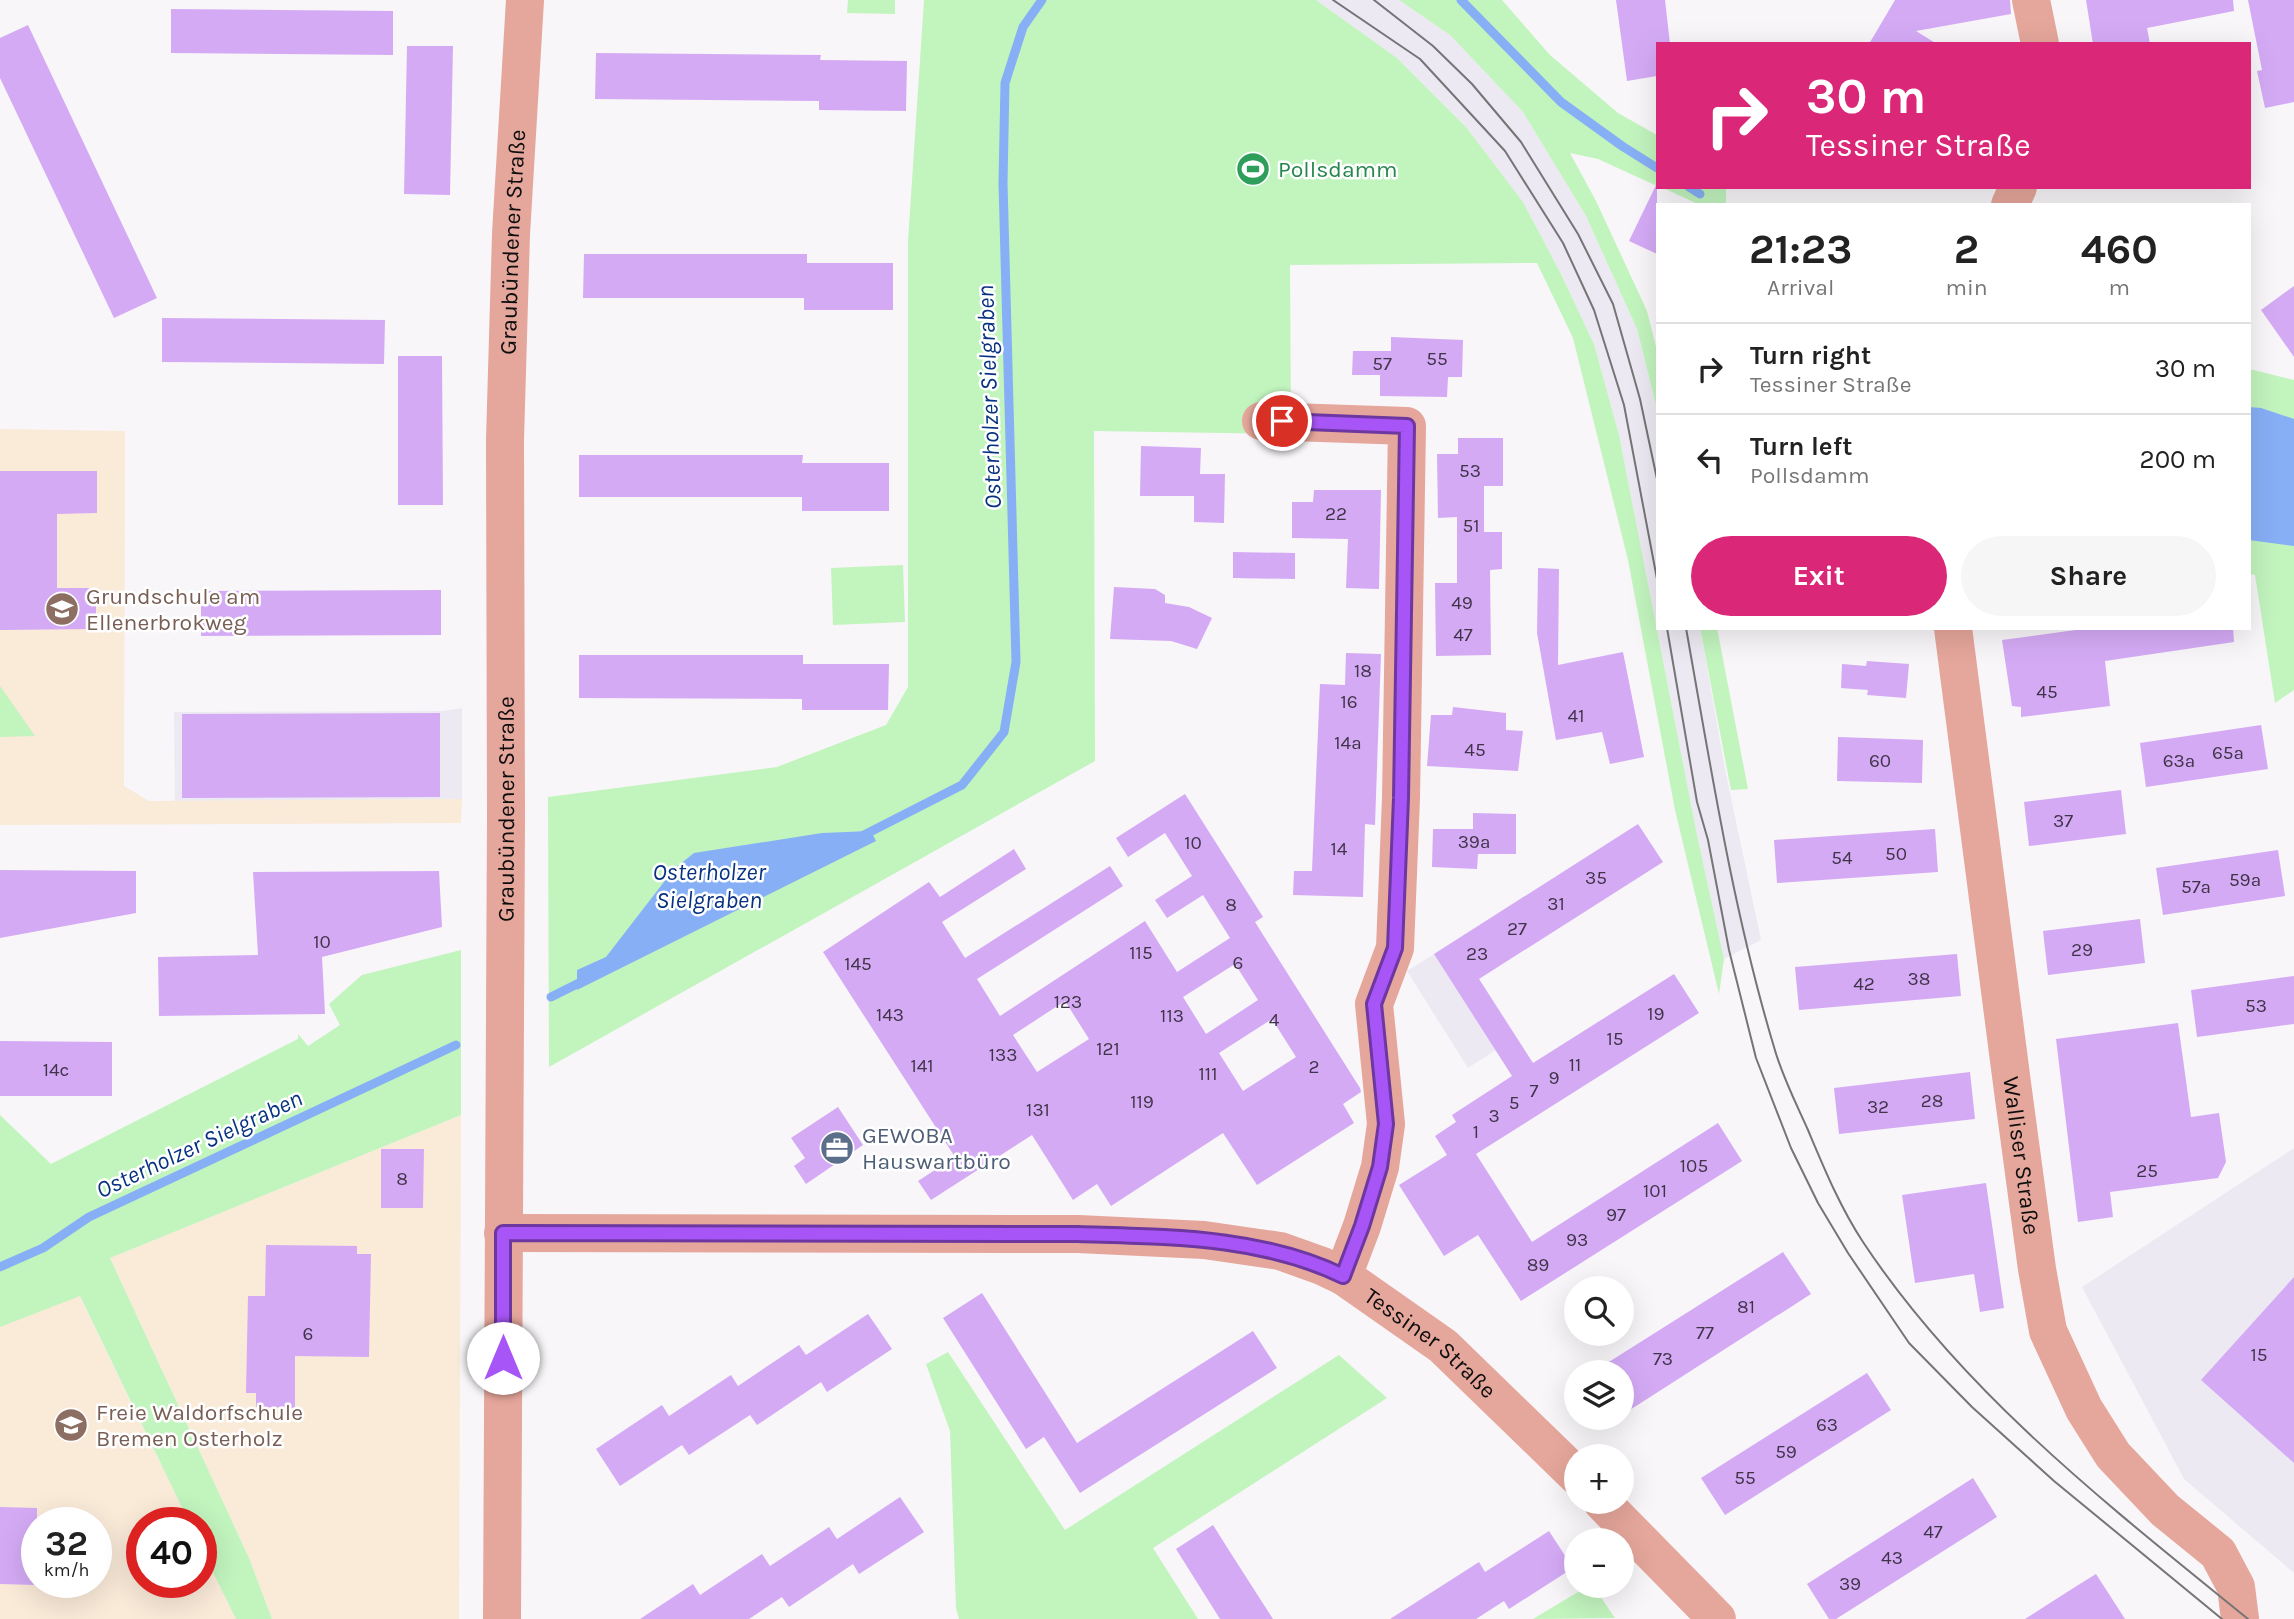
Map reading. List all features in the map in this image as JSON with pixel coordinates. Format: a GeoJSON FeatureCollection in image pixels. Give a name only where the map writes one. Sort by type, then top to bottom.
{"type":"FeatureCollection","features":[{"type":"Feature","properties":{"kind":"street","name":"Graubündener Straße"},"geometry":{"type":"LineString","coordinates":[[502,1619],[505,440],[511,234],[525,0]]}},
{"type":"Feature","properties":{"kind":"street"},"geometry":{"type":"LineString","coordinates":[[2031,0],[2040,42]]}},
{"type":"Feature","properties":{"kind":"street"},"geometry":{"type":"LineString","coordinates":[[1261,421],[1407,426],[1402,785],[1395,948],[1374,1004],[1386,1124],[1380,1167],[1343,1276]]}},
{"type":"Feature","properties":{"kind":"street","name":"Walliser Straße"},"geometry":{"type":"LineString","coordinates":[[1953,630],[2022,1159],[2048,1331],[2084,1409],[2113,1455],[2165,1510],[2218,1553],[2236,1587],[2240,1619]]}},
{"type":"Feature","properties":{"kind":"street","name":"Tessiner Straße"},"geometry":{"type":"LineString","coordinates":[[503,1233],[1078,1234],[1205,1240],[1280,1251],[1343,1276],[1443,1346],[1564,1463]]}},
{"type":"Feature","properties":{"kind":"street"},"geometry":{"type":"LineString","coordinates":[[1614,1514],[1717,1619]]}},
{"type":"Feature","properties":{"kind":"shaded area"},"geometry":{"type":"Polygon","coordinates":[[[1316,0],[1399,0],[1450,35],[1523,112],[1586,216],[1637,329],[1656,405],[1656,625],[1619,435],[1594,344],[1523,202],[1466,127],[1397,58],[1316,0]]]}},
{"type":"Feature","properties":{"kind":"shaded area","name":"Grundschule am Ellenerbrokweg"},"geometry":{"type":"Polygon","coordinates":[[[0,429],[125,431],[124,786],[149,801],[462,799],[461,823],[0,825],[0,429]]]}},
{"type":"Feature","properties":{"kind":"shaded area"},"geometry":{"type":"Polygon","coordinates":[[[1657,630],[1700,630],[1725,769],[1761,940],[1724,959],[1657,630]]]}},
{"type":"Feature","properties":{"kind":"shaded area"},"geometry":{"type":"Polygon","coordinates":[[[462,708],[462,799],[175,801],[174,712],[443,711],[462,708]]]}},
{"type":"Feature","properties":{"kind":"shaded area"},"geometry":{"type":"Polygon","coordinates":[[[1455,941],[1516,1037],[1468,1068],[1407,971],[1455,941]]]}},
{"type":"Feature","properties":{"kind":"shaded area"},"geometry":{"type":"Polygon","coordinates":[[[461,1115],[459,1619],[272,1619],[249,1558],[110,1258],[461,1115]]]}},
{"type":"Feature","properties":{"kind":"shaded area"},"geometry":{"type":"Polygon","coordinates":[[[2294,1148],[2294,1573],[2184,1479],[2082,1287],[2294,1148]]]}},
{"type":"Feature","properties":{"kind":"shaded area","name":"Freie Waldorfschule Bremen Osterholz"},"geometry":{"type":"Polygon","coordinates":[[[79,1295],[182,1507],[126,1507],[126,1598],[217,1598],[217,1580],[236,1619],[0,1619],[0,1327],[79,1295]]]}},
{"type":"Feature","properties":{"kind":"green space"},"geometry":{"type":"Polygon","coordinates":[[[848,0],[895,0],[895,14],[847,13],[848,0]]]}},
{"type":"Feature","properties":{"kind":"green space"},"geometry":{"type":"Polygon","coordinates":[[[924,0],[1316,0],[1397,58],[1466,127],[1523,202],[1594,344],[1619,435],[1697,835],[1724,959],[1719,994],[1675,810],[1628,560],[1573,338],[1537,263],[1290,265],[1291,434],[1094,431],[1095,761],[549,1067],[548,797],[777,767],[886,725],[908,687],[908,241],[924,0]]]}},
{"type":"Feature","properties":{"kind":"green space"},"geometry":{"type":"Polygon","coordinates":[[[1399,0],[1502,0],[1550,55],[1618,113],[1656,134],[1656,186],[1598,159],[1570,153],[1596,201],[1647,311],[1656,347],[1656,405],[1637,329],[1586,216],[1523,112],[1450,35],[1399,0]]]}},
{"type":"Feature","properties":{"kind":"green space"},"geometry":{"type":"Polygon","coordinates":[[[1665,189],[1726,189],[1726,203],[1696,203],[1665,189]]]}},
{"type":"Feature","properties":{"kind":"green space"},"geometry":{"type":"Polygon","coordinates":[[[2251,369],[2294,380],[2294,690],[2275,703],[2255,575],[2251,574],[2251,369]]]}},
{"type":"Feature","properties":{"kind":"green space"},"geometry":{"type":"Polygon","coordinates":[[[903,565],[905,622],[833,625],[831,568],[903,565]]]}},
{"type":"Feature","properties":{"kind":"green space"},"geometry":{"type":"Polygon","coordinates":[[[1700,630],[1717,630],[1748,789],[1731,790],[1700,630]]]}},
{"type":"Feature","properties":{"kind":"green space"},"geometry":{"type":"Polygon","coordinates":[[[0,686],[35,736],[0,737],[0,686]]]}},
{"type":"Feature","properties":{"kind":"green space"},"geometry":{"type":"Polygon","coordinates":[[[461,950],[461,1115],[110,1258],[249,1558],[272,1619],[236,1619],[217,1580],[217,1507],[182,1507],[80,1296],[0,1327],[0,1115],[51,1164],[298,1039],[298,1034],[308,1046],[340,1025],[329,1004],[362,975],[461,950]]]}},
{"type":"Feature","properties":{"kind":"green space"},"geometry":{"type":"Polygon","coordinates":[[[948,1352],[1065,1530],[1339,1355],[1387,1398],[1153,1548],[1198,1619],[959,1619],[956,1608],[950,1431],[926,1364],[948,1352]]]}},
{"type":"Feature","properties":{"kind":"green space"},"geometry":{"type":"Polygon","coordinates":[[[1568,1598],[1601,1598],[1615,1618],[1533,1619],[1568,1598]]]}},
{"type":"Feature","properties":{"kind":"water"},"geometry":{"type":"Polygon","coordinates":[[[2251,407],[2294,419],[2294,546],[2251,540],[2251,407]]]}},
{"type":"Feature","properties":{"kind":"water","name":"Osterholzer Sielgraben"},"geometry":{"type":"Polygon","coordinates":[[[871,831],[876,841],[577,990],[577,970],[606,957],[674,869],[694,853],[822,833],[871,831]]]}},
{"type":"Feature","properties":{"kind":"building"},"geometry":{"type":"Polygon","coordinates":[[[1616,0],[1665,0],[1670,42],[1656,42],[1656,76],[1627,81],[1616,0]]]}},
{"type":"Feature","properties":{"kind":"building"},"geometry":{"type":"Polygon","coordinates":[[[1895,0],[2010,0],[2011,14],[1916,31],[1934,42],[1870,42],[1895,0]]]}},
{"type":"Feature","properties":{"kind":"building"},"geometry":{"type":"Polygon","coordinates":[[[2086,0],[2233,0],[2234,11],[2147,28],[2150,42],[2093,42],[2086,0]]]}},
{"type":"Feature","properties":{"kind":"building"},"geometry":{"type":"Polygon","coordinates":[[[2248,0],[2294,0],[2294,102],[2265,108],[2257,71],[2262,70],[2248,0]]]}},
{"type":"Feature","properties":{"kind":"building"},"geometry":{"type":"Polygon","coordinates":[[[171,9],[393,11],[393,55],[171,53],[171,9]]]}},
{"type":"Feature","properties":{"kind":"building"},"geometry":{"type":"Polygon","coordinates":[[[28,25],[157,298],[114,318],[0,78],[0,38],[28,25]]]}},
{"type":"Feature","properties":{"kind":"building"},"geometry":{"type":"Polygon","coordinates":[[[407,46],[453,46],[450,195],[404,194],[407,46]]]}},
{"type":"Feature","properties":{"kind":"building"},"geometry":{"type":"Polygon","coordinates":[[[596,53],[821,55],[820,60],[907,61],[906,111],[819,110],[819,101],[595,99],[596,53]]]}},
{"type":"Feature","properties":{"kind":"building"},"geometry":{"type":"Polygon","coordinates":[[[1656,185],[1656,254],[1629,241],[1656,185]]]}},
{"type":"Feature","properties":{"kind":"building"},"geometry":{"type":"Polygon","coordinates":[[[584,254],[807,254],[807,263],[893,263],[893,310],[804,310],[804,298],[583,298],[584,254]]]}},
{"type":"Feature","properties":{"kind":"building"},"geometry":{"type":"Polygon","coordinates":[[[2294,286],[2294,357],[2261,310],[2294,286]]]}},
{"type":"Feature","properties":{"kind":"building"},"geometry":{"type":"Polygon","coordinates":[[[162,318],[385,320],[384,364],[162,362],[162,318]]]}},
{"type":"Feature","properties":{"kind":"building"},"geometry":{"type":"Polygon","coordinates":[[[1391,337],[1463,340],[1462,377],[1448,377],[1447,397],[1380,396],[1380,375],[1352,375],[1353,351],[1391,351],[1391,337]]]}},
{"type":"Feature","properties":{"kind":"building"},"geometry":{"type":"Polygon","coordinates":[[[398,356],[442,356],[443,505],[398,505],[398,356]]]}},
{"type":"Feature","properties":{"kind":"building"},"geometry":{"type":"Polygon","coordinates":[[[1458,438],[1503,438],[1503,486],[1484,486],[1484,532],[1502,532],[1502,569],[1490,570],[1491,655],[1436,656],[1435,583],[1457,583],[1457,517],[1438,518],[1437,454],[1458,454],[1458,438]]]}},
{"type":"Feature","properties":{"kind":"building"},"geometry":{"type":"Polygon","coordinates":[[[1141,446],[1201,448],[1200,474],[1225,474],[1224,523],[1194,522],[1194,496],[1140,496],[1141,446]]]}},
{"type":"Feature","properties":{"kind":"building"},"geometry":{"type":"Polygon","coordinates":[[[579,455],[803,455],[802,463],[889,463],[889,511],[802,511],[802,497],[579,497],[579,455]]]}},
{"type":"Feature","properties":{"kind":"building"},"geometry":{"type":"Polygon","coordinates":[[[0,471],[97,471],[97,513],[57,514],[57,588],[96,588],[96,629],[0,630],[0,471]]]}},
{"type":"Feature","properties":{"kind":"building"},"geometry":{"type":"Polygon","coordinates":[[[1314,490],[1381,490],[1379,589],[1346,588],[1348,539],[1292,538],[1292,502],[1313,502],[1314,490]]]}},
{"type":"Feature","properties":{"kind":"building"},"geometry":{"type":"Polygon","coordinates":[[[1233,552],[1295,553],[1295,579],[1233,578],[1233,552]]]}},
{"type":"Feature","properties":{"kind":"building"},"geometry":{"type":"Polygon","coordinates":[[[1538,568],[1559,569],[1558,665],[1623,652],[1644,757],[1610,764],[1602,732],[1556,740],[1537,633],[1538,568]]]}},
{"type":"Feature","properties":{"kind":"building"},"geometry":{"type":"Polygon","coordinates":[[[1114,587],[1155,589],[1165,595],[1165,603],[1189,607],[1212,618],[1197,649],[1171,641],[1110,639],[1114,587]]]}},
{"type":"Feature","properties":{"kind":"building"},"geometry":{"type":"Polygon","coordinates":[[[441,590],[441,635],[201,636],[201,591],[441,590]]]}},
{"type":"Feature","properties":{"kind":"building"},"geometry":{"type":"Polygon","coordinates":[[[2075,630],[2233,630],[2234,642],[2105,661],[2110,706],[2021,717],[2021,707],[2012,706],[2002,640],[2075,630]]]}},
{"type":"Feature","properties":{"kind":"building"},"geometry":{"type":"Polygon","coordinates":[[[1346,653],[1381,654],[1375,825],[1365,824],[1363,897],[1293,895],[1294,871],[1312,871],[1320,684],[1345,685],[1346,653]]]}},
{"type":"Feature","properties":{"kind":"building"},"geometry":{"type":"Polygon","coordinates":[[[579,655],[803,655],[803,664],[889,664],[888,710],[802,710],[802,699],[579,698],[579,655]]]}},
{"type":"Feature","properties":{"kind":"building"},"geometry":{"type":"Polygon","coordinates":[[[1867,661],[1909,664],[1906,698],[1867,695],[1868,690],[1841,688],[1842,664],[1866,666],[1867,661]]]}},
{"type":"Feature","properties":{"kind":"building"},"geometry":{"type":"Polygon","coordinates":[[[1453,707],[1506,713],[1506,730],[1523,731],[1518,771],[1427,766],[1431,715],[1452,715],[1453,707]]]}},
{"type":"Feature","properties":{"kind":"building"},"geometry":{"type":"Polygon","coordinates":[[[440,713],[440,797],[182,798],[182,714],[440,713]]]}},
{"type":"Feature","properties":{"kind":"building"},"geometry":{"type":"Polygon","coordinates":[[[2261,725],[2268,769],[2146,787],[2140,743],[2261,725]]]}},
{"type":"Feature","properties":{"kind":"building"},"geometry":{"type":"Polygon","coordinates":[[[1838,737],[1923,740],[1922,783],[1837,781],[1838,737]]]}},
{"type":"Feature","properties":{"kind":"building"},"geometry":{"type":"Polygon","coordinates":[[[2121,790],[2126,834],[2029,846],[2024,802],[2121,790]]]}},
{"type":"Feature","properties":{"kind":"building"},"geometry":{"type":"Polygon","coordinates":[[[1185,794],[1263,917],[1255,922],[1360,1088],[1361,1092],[1343,1104],[1354,1123],[1257,1185],[1223,1133],[1111,1206],[1097,1184],[1073,1200],[1032,1135],[931,1200],[918,1181],[955,1157],[823,952],[929,882],[940,897],[1014,849],[1026,869],[942,922],[965,958],[1110,866],[1123,886],[977,979],[1000,1016],[1145,921],[1177,972],[1230,938],[1203,895],[1167,918],[1155,900],[1192,876],[1165,833],[1128,857],[1116,838],[1185,794]],[[1235,964],[1183,997],[1206,1034],[1258,1000],[1235,964]],[[1065,1001],[1013,1035],[1037,1072],[1089,1039],[1065,1001]],[[1272,1019],[1219,1053],[1243,1091],[1296,1057],[1272,1019]]]}},
{"type":"Feature","properties":{"kind":"building"},"geometry":{"type":"Polygon","coordinates":[[[1473,813],[1516,814],[1516,854],[1478,854],[1477,869],[1432,867],[1433,829],[1473,829],[1473,813]]]}},
{"type":"Feature","properties":{"kind":"building"},"geometry":{"type":"Polygon","coordinates":[[[1638,824],[1663,862],[1479,979],[1533,1063],[1674,974],[1699,1013],[1476,1154],[1532,1242],[1718,1123],[1742,1161],[1521,1301],[1478,1235],[1444,1256],[1399,1185],[1447,1155],[1435,1136],[1456,1122],[1452,1115],[1512,1076],[1434,954],[1638,824]]]}},
{"type":"Feature","properties":{"kind":"building"},"geometry":{"type":"Polygon","coordinates":[[[1935,829],[1938,872],[1777,883],[1774,840],[1935,829]]]}},
{"type":"Feature","properties":{"kind":"building"},"geometry":{"type":"Polygon","coordinates":[[[2278,850],[2285,896],[2163,915],[2156,868],[2278,850]]]}},
{"type":"Feature","properties":{"kind":"building"},"geometry":{"type":"Polygon","coordinates":[[[0,870],[136,871],[136,913],[0,938],[0,870]]]}},
{"type":"Feature","properties":{"kind":"building"},"geometry":{"type":"Polygon","coordinates":[[[439,871],[442,927],[322,957],[325,1014],[159,1016],[158,957],[258,955],[253,872],[439,871]]]}},
{"type":"Feature","properties":{"kind":"building"},"geometry":{"type":"Polygon","coordinates":[[[2140,919],[2145,963],[2048,975],[2043,931],[2140,919]]]}},
{"type":"Feature","properties":{"kind":"building"},"geometry":{"type":"Polygon","coordinates":[[[1957,954],[1961,996],[1799,1010],[1795,967],[1957,954]]]}},
{"type":"Feature","properties":{"kind":"building"},"geometry":{"type":"Polygon","coordinates":[[[2294,976],[2294,1024],[2197,1037],[2191,990],[2294,976]]]}},
{"type":"Feature","properties":{"kind":"building"},"geometry":{"type":"Polygon","coordinates":[[[2178,1023],[2191,1117],[2219,1113],[2226,1162],[2218,1178],[2110,1192],[2113,1217],[2078,1222],[2056,1039],[2178,1023]]]}},
{"type":"Feature","properties":{"kind":"building"},"geometry":{"type":"Polygon","coordinates":[[[0,1041],[112,1042],[112,1096],[0,1096],[0,1041]]]}},
{"type":"Feature","properties":{"kind":"building"},"geometry":{"type":"Polygon","coordinates":[[[1970,1072],[1975,1119],[1839,1134],[1834,1088],[1970,1072]]]}},
{"type":"Feature","properties":{"kind":"building"},"geometry":{"type":"Polygon","coordinates":[[[838,1107],[863,1145],[806,1184],[794,1166],[805,1158],[791,1138],[838,1107]]]}},
{"type":"Feature","properties":{"kind":"building"},"geometry":{"type":"Polygon","coordinates":[[[381,1149],[424,1149],[423,1208],[381,1208],[381,1149]]]}},
{"type":"Feature","properties":{"kind":"building"},"geometry":{"type":"Polygon","coordinates":[[[1986,1183],[2004,1308],[1980,1312],[1974,1274],[1915,1283],[1902,1195],[1986,1183]]]}},
{"type":"Feature","properties":{"kind":"building"},"geometry":{"type":"Polygon","coordinates":[[[266,1245],[357,1246],[357,1254],[371,1254],[369,1357],[295,1356],[295,1408],[256,1407],[256,1393],[246,1393],[248,1296],[265,1296],[266,1245]]]}},
{"type":"Feature","properties":{"kind":"building"},"geometry":{"type":"Polygon","coordinates":[[[1783,1252],[1811,1294],[1634,1407],[1634,1360],[1612,1360],[1783,1252]]]}},
{"type":"Feature","properties":{"kind":"building"},"geometry":{"type":"Polygon","coordinates":[[[2294,1277],[2294,1463],[2201,1380],[2294,1277]]]}},
{"type":"Feature","properties":{"kind":"building"},"geometry":{"type":"Polygon","coordinates":[[[982,1293],[1077,1443],[1253,1331],[1277,1368],[1080,1493],[1044,1437],[1026,1449],[943,1318],[982,1293]]]}},
{"type":"Feature","properties":{"kind":"building"},"geometry":{"type":"Polygon","coordinates":[[[868,1314],[892,1349],[827,1392],[821,1382],[757,1425],[750,1415],[689,1455],[682,1445],[620,1486],[596,1449],[662,1405],[669,1416],[731,1375],[738,1386],[799,1345],[806,1355],[868,1314]]]}},
{"type":"Feature","properties":{"kind":"building"},"geometry":{"type":"Polygon","coordinates":[[[1867,1373],[1891,1410],[1725,1515],[1701,1478],[1867,1373]]]}},
{"type":"Feature","properties":{"kind":"building"},"geometry":{"type":"Polygon","coordinates":[[[1973,1478],[1997,1517],[1836,1619],[1829,1619],[1807,1584],[1973,1478]]]}},
{"type":"Feature","properties":{"kind":"building"},"geometry":{"type":"Polygon","coordinates":[[[900,1497],[924,1532],[859,1574],[853,1564],[789,1607],[782,1597],[749,1619],[640,1619],[693,1584],[700,1595],[762,1554],[770,1566],[829,1527],[837,1539],[900,1497]]]}},
{"type":"Feature","properties":{"kind":"building"},"geometry":{"type":"Polygon","coordinates":[[[0,1507],[21,1508],[21,1585],[0,1584],[0,1507]]]}},
{"type":"Feature","properties":{"kind":"building"},"geometry":{"type":"Polygon","coordinates":[[[1213,1525],[1273,1619],[1220,1619],[1176,1549],[1213,1525]]]}},
{"type":"Feature","properties":{"kind":"building"},"geometry":{"type":"Polygon","coordinates":[[[1549,1531],[1564,1554],[1564,1574],[1509,1609],[1504,1601],[1476,1619],[1390,1619],[1479,1562],[1485,1572],[1549,1531]]]}},
{"type":"Feature","properties":{"kind":"building"},"geometry":{"type":"Polygon","coordinates":[[[2096,1574],[2125,1619],[2025,1619],[2075,1587],[2096,1574]]]}},
{"type":"Feature","properties":{"kind":"waterway","name":"Osterholzer Sielgraben"},"geometry":{"type":"LineString","coordinates":[[860,837],[962,785],[1004,732],[1016,662],[1003,183],[1005,83],[1023,27],[1042,0]]}},
{"type":"Feature","properties":{"kind":"waterway"},"geometry":{"type":"LineString","coordinates":[[1461,0],[1561,102],[1656,167]]}},
{"type":"Feature","properties":{"kind":"waterway"},"geometry":{"type":"LineString","coordinates":[[1692,189],[1700,194]]}},
{"type":"Feature","properties":{"kind":"waterway","name":"Osterholzer Sielgraben"},"geometry":{"type":"LineString","coordinates":[[551,997],[587,979]]}},
{"type":"Feature","properties":{"kind":"waterway","name":"Osterholzer Sielgraben"},"geometry":{"type":"LineString","coordinates":[[0,1267],[43,1248],[89,1217],[456,1045]]}},
{"type":"Feature","properties":{"kind":"tram line"},"geometry":{"type":"LineString","coordinates":[[1333,0],[1420,59],[1505,151],[1563,243],[1594,310],[1624,405],[1656,574]]}},
{"type":"Feature","properties":{"kind":"tram line"},"geometry":{"type":"LineString","coordinates":[[1374,0],[1433,46],[1472,84],[1521,142],[1578,234],[1613,304],[1640,399],[1656,474]]}},
{"type":"Feature","properties":{"kind":"tram line"},"geometry":{"type":"LineString","coordinates":[[1667,630],[1697,802],[1708,840],[1729,950],[1756,1058],[1791,1148],[1818,1203],[1909,1343],[1972,1407],[2054,1481],[2222,1619]]}},
{"type":"Feature","properties":{"kind":"tram line"},"geometry":{"type":"LineString","coordinates":[[1686,630],[1724,839],[1759,996],[1785,1079],[1847,1215],[1903,1297],[1946,1349],[1992,1398],[2091,1490],[2248,1619]]}},
{"type":"Feature","properties":{"kind":"place","name":"Pollsdamm"},"geometry":{"type":"Point","coordinates":[1253,169]}},
{"type":"Feature","properties":{"kind":"place","name":"Grundschule am Ellenerbrokweg"},"geometry":{"type":"Point","coordinates":[62,609]}},
{"type":"Feature","properties":{"kind":"place","name":"GEWOBA Hauswartbüro"},"geometry":{"type":"Point","coordinates":[837,1148]}},
{"type":"Feature","properties":{"kind":"place","name":"Freie Waldorfschule Bremen Osterholz"},"geometry":{"type":"Point","coordinates":[71,1425]}},
{"type":"Feature","properties":{"kind":"route"},"geometry":{"type":"LineString","coordinates":[[503,1358],[503,1233],[1143,1236],[1205,1240],[1280,1251],[1343,1276],[1380,1167],[1386,1124],[1374,1004],[1395,948],[1401,798],[1407,426],[1282,421]]}}]}
